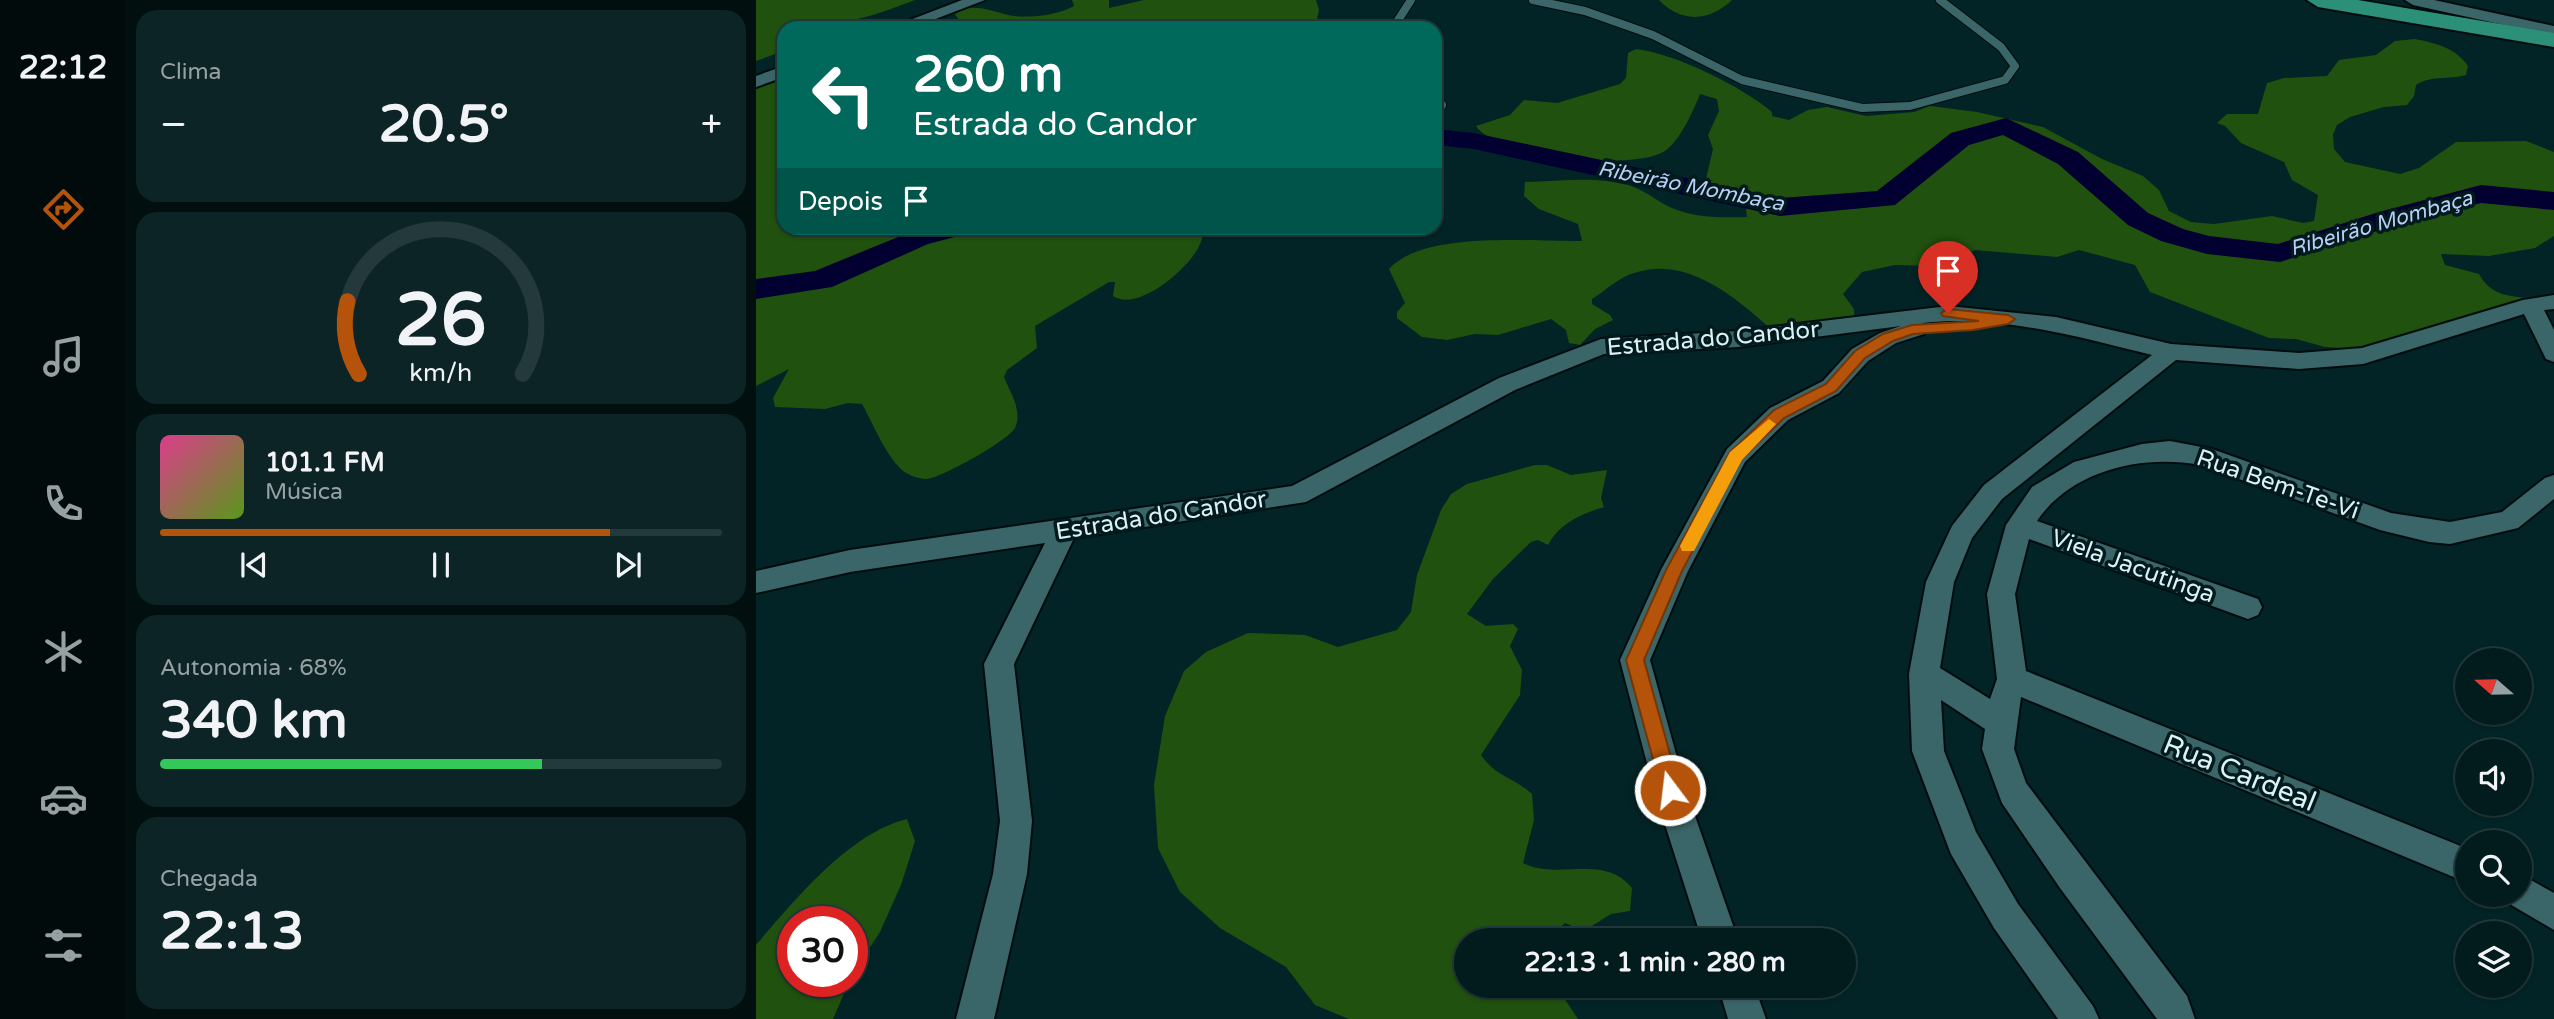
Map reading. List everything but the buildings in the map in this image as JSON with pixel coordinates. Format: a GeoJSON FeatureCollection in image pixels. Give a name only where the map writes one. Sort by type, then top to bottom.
{"type":"FeatureCollection","features":[{"type":"Feature","properties":{"kind":"highway"},"geometry":{"type":"LineString","coordinates":[[2318,0],[2553,34]]}},
{"type":"Feature","properties":{"kind":"street"},"geometry":{"type":"LineString","coordinates":[[917,21],[977,0]]}},
{"type":"Feature","properties":{"kind":"street"},"geometry":{"type":"LineString","coordinates":[[2413,0],[2553,34]]}},
{"type":"Feature","properties":{"kind":"street"},"geometry":{"type":"LineString","coordinates":[[756,82],[777,74]]}},
{"type":"Feature","properties":{"kind":"street","name":"Estrada do Candor"},"geometry":{"type":"LineString","coordinates":[[756,582],[850,561],[1297,495],[1507,384],[1601,347],[1738,339],[1948,313],[2056,324],[2171,352],[2299,361],[2363,356],[2530,305],[2554,302]]}},
{"type":"Feature","properties":{"kind":"street"},"geometry":{"type":"LineString","coordinates":[[2530,305],[2554,354]]}},
{"type":"Feature","properties":{"kind":"street"},"geometry":{"type":"LineString","coordinates":[[1716,928],[1670,790],[1635,660],[1675,570],[1736,456],[1779,414],[1831,387],[1860,355],[1888,338],[1912,329],[1973,326],[2008,319]]}},
{"type":"Feature","properties":{"kind":"street"},"geometry":{"type":"LineString","coordinates":[[2080,1019],[2006,916],[1963,842],[1928,751],[1924,674],[1940,582],[1961,533],[1993,492],[2171,352]]}},
{"type":"Feature","properties":{"kind":"street","name":"Rua Bem-Te-Vi"},"geometry":{"type":"LineString","coordinates":[[2176,1019],[2174,1009],[2072,876],[2013,792],[1998,749],[2001,722],[2012,679],[2001,594],[2019,525],[2041,494],[2083,469],[2142,453],[2170,450],[2203,456],[2389,523],[2450,533],[2509,521],[2554,485]]}},
{"type":"Feature","properties":{"kind":"street","name":"Viela Jacutinga"},"geometry":{"type":"LineString","coordinates":[[2019,525],[2248,607]]}},
{"type":"Feature","properties":{"kind":"street"},"geometry":{"type":"LineString","coordinates":[[975,1019],[1010,874],[1016,821],[999,664],[1065,530]]}},
{"type":"Feature","properties":{"kind":"street"},"geometry":{"type":"LineString","coordinates":[[1924,674],[2001,722]]}},
{"type":"Feature","properties":{"kind":"street","name":"Rua Cardeal"},"geometry":{"type":"LineString","coordinates":[[2012,679],[2455,861]]}},
{"type":"Feature","properties":{"kind":"street"},"geometry":{"type":"LineString","coordinates":[[2532,899],[2554,913]]}},
{"type":"Feature","properties":{"kind":"street"},"geometry":{"type":"LineString","coordinates":[[1740,998],[1747,1019]]}},
{"type":"Feature","properties":{"kind":"lane"},"geometry":{"type":"LineString","coordinates":[[1398,21],[1411,0]]}},
{"type":"Feature","properties":{"kind":"lane"},"geometry":{"type":"LineString","coordinates":[[1534,0],[1585,11],[1653,35],[1742,80],[1825,102],[1882,110],[1910,106],[2005,80],[2012,73],[2015,66],[2001,47],[1940,0]]}},
{"type":"Feature","properties":{"kind":"green space"},"geometry":{"type":"Polygon","coordinates":[[[756,0],[915,0],[851,21],[777,21],[777,54],[756,61],[756,0]]]}},
{"type":"Feature","properties":{"kind":"green space"},"geometry":{"type":"Polygon","coordinates":[[[1072,0],[1109,0],[1109,8],[1144,0],[1316,0],[1319,10],[1317,21],[960,21],[955,14],[968,8],[976,8],[1014,16],[1037,16],[1053,14],[1074,6],[1072,0]]]}},
{"type":"Feature","properties":{"kind":"green space"},"geometry":{"type":"Polygon","coordinates":[[[1659,0],[1732,0],[1714,13],[1695,17],[1676,13],[1659,0]]]}},
{"type":"Feature","properties":{"kind":"green space"},"geometry":{"type":"Polygon","coordinates":[[[2415,39],[2437,45],[2457,55],[2468,66],[2466,75],[2422,82],[2416,85],[2414,96],[2407,105],[2384,107],[2350,117],[2337,125],[2333,135],[2334,149],[2345,162],[2400,174],[2419,168],[2456,142],[2526,141],[2554,152],[2554,236],[2535,248],[2489,256],[2441,254],[2445,265],[2479,274],[2490,288],[2497,292],[2537,299],[2540,303],[2476,331],[2360,349],[2325,347],[2296,339],[2269,338],[2150,292],[2135,265],[2079,250],[2057,257],[1975,250],[1937,266],[1895,265],[1862,272],[1843,294],[1854,309],[1854,317],[1772,330],[1709,282],[1691,274],[1654,269],[1628,275],[1592,299],[1592,304],[1610,315],[1613,320],[1595,329],[1580,345],[1569,343],[1566,330],[1551,319],[1498,335],[1475,334],[1447,340],[1422,337],[1397,318],[1397,312],[1405,303],[1389,269],[1405,257],[1427,248],[1453,243],[1509,240],[1582,241],[1578,224],[1539,209],[1524,196],[1525,182],[1611,182],[1634,187],[1682,212],[1714,217],[1747,217],[1745,202],[1704,187],[1713,149],[1708,135],[1719,111],[1717,99],[1700,94],[1681,133],[1665,151],[1648,157],[1625,160],[1566,158],[1536,153],[1488,137],[1476,126],[1510,115],[1524,100],[1557,103],[1620,84],[1626,78],[1628,53],[1636,49],[1670,57],[1726,82],[1759,102],[1772,112],[1772,116],[1789,120],[1808,110],[1827,107],[1866,116],[1914,112],[1930,106],[1977,112],[2043,127],[2102,159],[2143,176],[2159,190],[2169,211],[2191,222],[2214,224],[2272,216],[2303,223],[2314,221],[2318,195],[2292,180],[2284,162],[2241,143],[2225,126],[2217,123],[2227,114],[2258,114],[2267,83],[2284,78],[2327,76],[2339,60],[2376,55],[2395,41],[2415,39]]]}},
{"type":"Feature","properties":{"kind":"green space"},"geometry":{"type":"Polygon","coordinates":[[[777,74],[777,235],[1202,235],[1200,244],[1195,254],[1175,275],[1149,293],[1124,300],[1113,296],[1115,282],[1109,282],[1035,326],[1037,348],[1007,370],[1004,377],[1017,408],[1015,428],[988,449],[945,473],[926,479],[912,476],[889,454],[862,404],[848,403],[825,409],[775,407],[773,398],[789,369],[756,386],[756,82],[777,74]]]}},
{"type":"Feature","properties":{"kind":"green space"},"geometry":{"type":"Polygon","coordinates":[[[1535,465],[1547,465],[1571,475],[1607,470],[1601,498],[1604,507],[1572,520],[1548,545],[1538,540],[1531,542],[1493,579],[1467,614],[1486,626],[1513,624],[1518,629],[1510,646],[1522,670],[1520,695],[1481,755],[1499,773],[1532,794],[1534,820],[1523,863],[1551,870],[1594,869],[1608,872],[1632,888],[1630,911],[1611,914],[1589,928],[1577,928],[1565,923],[1559,928],[1454,928],[1454,998],[1565,998],[1578,1019],[1349,1019],[1315,1005],[1286,967],[1220,928],[1180,892],[1158,848],[1154,785],[1165,716],[1184,671],[1206,652],[1248,633],[1305,635],[1338,647],[1397,630],[1411,612],[1417,575],[1441,510],[1451,494],[1467,484],[1535,465]]]}},
{"type":"Feature","properties":{"kind":"green space"},"geometry":{"type":"Polygon","coordinates":[[[907,819],[915,841],[901,885],[880,932],[868,950],[868,906],[790,906],[844,853],[885,827],[907,819]]]}},
{"type":"Feature","properties":{"kind":"green space"},"geometry":{"type":"Polygon","coordinates":[[[777,921],[777,997],[843,997],[833,1019],[756,1019],[756,945],[777,921]]]}},
{"type":"Feature","properties":{"kind":"waterway","name":"Ribeirão Mombaça"},"geometry":{"type":"LineString","coordinates":[[1442,138],[1474,141],[1780,207],[1885,199],[1960,139],[2006,126],[2068,158],[2138,219],[2172,235],[2207,245],[2280,253],[2389,218],[2481,194],[2554,201]]}},
{"type":"Feature","properties":{"kind":"waterway","name":"Ribeirão Mombaça"},"geometry":{"type":"LineString","coordinates":[[756,289],[821,280],[926,235]]}},
{"type":"Feature","properties":{"kind":"slow traffic"},"geometry":{"type":"LineString","coordinates":[[1688,546],[1736,456],[1769,424]]}},
{"type":"Feature","properties":{"kind":"route"},"geometry":{"type":"LineString","coordinates":[[1670,790],[1635,660],[1675,570],[1736,456],[1779,414],[1831,387],[1860,355],[1888,338],[1912,329],[1973,326],[2008,319],[1948,313]]}}]}
